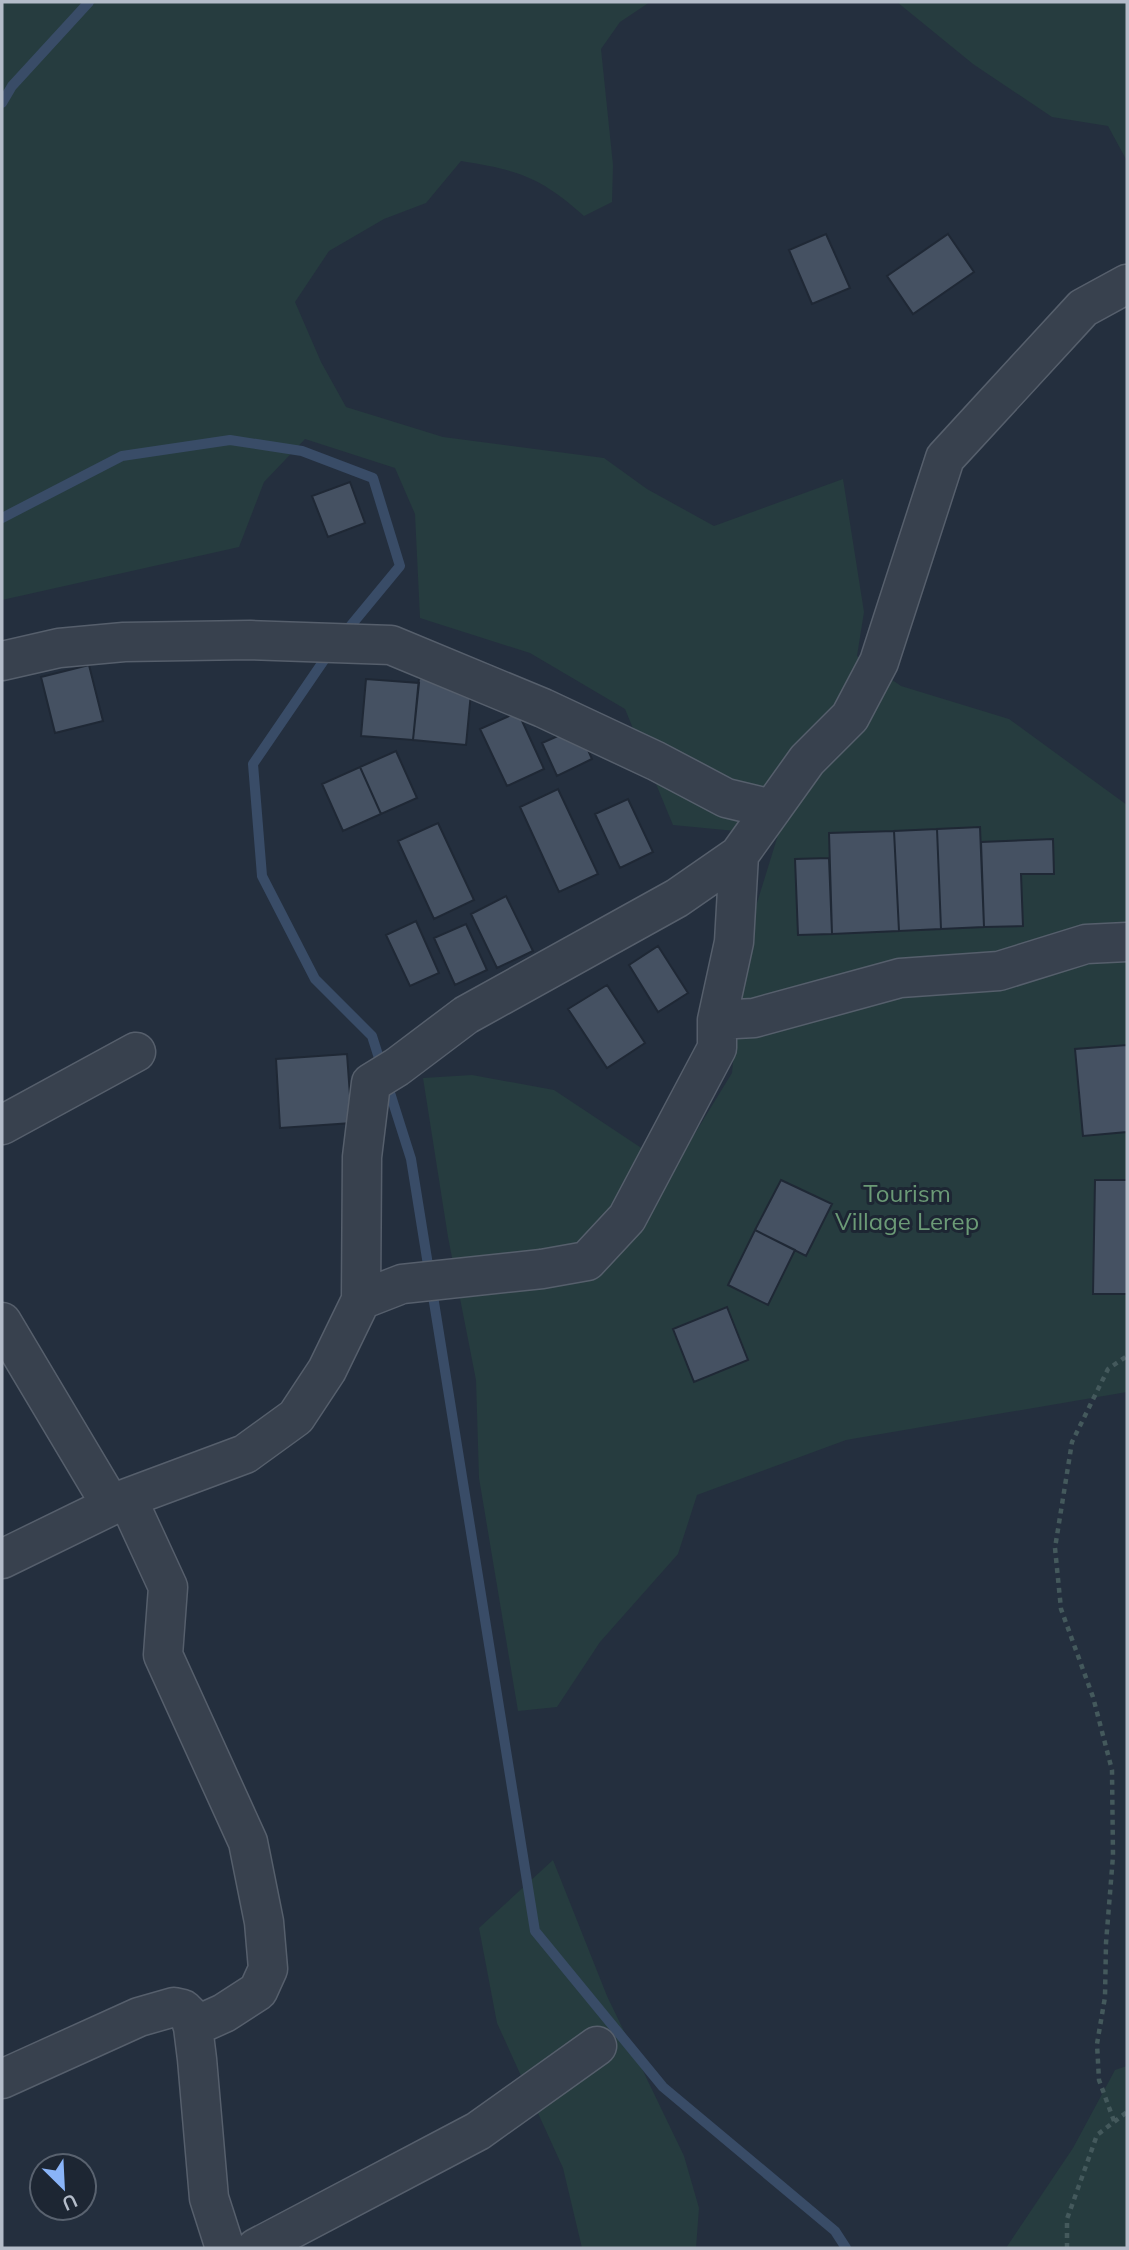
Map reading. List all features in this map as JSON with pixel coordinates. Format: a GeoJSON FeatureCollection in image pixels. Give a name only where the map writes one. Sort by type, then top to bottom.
{"type":"FeatureCollection","features":[{"type":"Feature","properties":{"kind":"street"},"geometry":{"type":"LineString","coordinates":[[2,1559],[119,1501],[245,1454],[296,1417],[327,1370],[360,1300],[362,1157],[384,1075],[466,1015],[677,898],[739,855],[807,760],[850,717],[879,662],[945,458],[1083,308],[1127,284]]}},
{"type":"Feature","properties":{"kind":"street"},"geometry":{"type":"LineString","coordinates":[[2,661],[60,648],[124,642],[310,641],[391,645],[543,708],[656,761],[726,798],[772,809]]}},
{"type":"Feature","properties":{"kind":"street"},"geometry":{"type":"LineString","coordinates":[[360,1300],[402,1284],[542,1269],[587,1261],[627,1218],[717,1048],[717,1020],[734,942],[739,855]]}},
{"type":"Feature","properties":{"kind":"street"},"geometry":{"type":"LineString","coordinates":[[717,1020],[754,1018],[900,978],[999,971],[1086,944],[1127,942]]}},
{"type":"Feature","properties":{"kind":"street"},"geometry":{"type":"LineString","coordinates":[[2,1125],[136,1052]]}},
{"type":"Feature","properties":{"kind":"street"},"geometry":{"type":"LineString","coordinates":[[2,1322],[119,1501],[168,1587],[163,1655],[248,1842],[264,1923],[268,1969],[258,1991],[224,2013],[193,2027]]}},
{"type":"Feature","properties":{"kind":"street"},"geometry":{"type":"LineString","coordinates":[[2,2079],[139,2017],[174,2007],[183,2009],[189,2015],[193,2027],[209,2198],[225,2248]]}},
{"type":"Feature","properties":{"kind":"street"},"geometry":{"type":"LineString","coordinates":[[256,2248],[478,2131],[597,2046]]}},
{"type":"Feature","properties":{"kind":"path"},"geometry":{"type":"LineString","coordinates":[[1114,2121],[1099,2080],[1097,2044],[1105,1997],[1113,1856],[1112,1770],[1093,1697],[1061,1609],[1055,1548],[1072,1442],[1108,1368],[1127,1356]]}},
{"type":"Feature","properties":{"kind":"path"},"geometry":{"type":"LineString","coordinates":[[1068,2248],[1067,2219],[1097,2135],[1127,2112]]}},
{"type":"Feature","properties":{"kind":"green space","name":"Tourism Village Lerep"},"geometry":{"type":"Polygon","coordinates":[[[2,2],[650,2],[620,22],[601,49],[613,165],[612,202],[584,216],[555,192],[528,177],[461,161],[426,203],[384,219],[329,251],[295,302],[321,362],[346,407],[443,437],[604,458],[647,489],[714,526],[843,479],[864,612],[857,656],[901,686],[1009,719],[1127,805],[1127,1392],[846,1440],[697,1495],[678,1554],[600,1642],[557,1707],[518,1711],[479,1478],[476,1380],[448,1237],[423,1078],[472,1075],[554,1090],[673,1169],[732,1073],[744,945],[778,835],[673,825],[625,709],[530,653],[420,618],[415,514],[395,468],[305,439],[264,482],[239,547],[2,600],[2,2]]]}},
{"type":"Feature","properties":{"kind":"green space"},"geometry":{"type":"Polygon","coordinates":[[[897,2],[1127,2],[1127,161],[1108,126],[1052,117],[973,64],[897,2]]]}},
{"type":"Feature","properties":{"kind":"green space"},"geometry":{"type":"Polygon","coordinates":[[[553,1860],[607,1996],[684,2156],[699,2208],[696,2248],[582,2248],[563,2168],[497,2023],[479,1928],[553,1860]]]}},
{"type":"Feature","properties":{"kind":"green space"},"geometry":{"type":"Polygon","coordinates":[[[1127,2066],[1127,2248],[1006,2248],[1073,2148],[1115,2070],[1127,2066]]]}},
{"type":"Feature","properties":{"kind":"building"},"geometry":{"type":"Polygon","coordinates":[[[826,234],[850,288],[812,304],[789,250],[826,234]]]}},
{"type":"Feature","properties":{"kind":"building"},"geometry":{"type":"Polygon","coordinates":[[[948,234],[974,272],[913,314],[887,276],[948,234]]]}},
{"type":"Feature","properties":{"kind":"building"},"geometry":{"type":"Polygon","coordinates":[[[350,482],[365,523],[328,537],[312,496],[350,482]]]}},
{"type":"Feature","properties":{"kind":"building"},"geometry":{"type":"Polygon","coordinates":[[[89,665],[103,721],[55,733],[41,677],[89,665]]]}},
{"type":"Feature","properties":{"kind":"building"},"geometry":{"type":"Polygon","coordinates":[[[419,678],[472,682],[466,745],[413,740],[419,678]]]}},
{"type":"Feature","properties":{"kind":"building"},"geometry":{"type":"Polygon","coordinates":[[[366,679],[419,683],[413,740],[361,736],[366,679]]]}},
{"type":"Feature","properties":{"kind":"building"},"geometry":{"type":"Polygon","coordinates":[[[518,712],[544,769],[507,786],[480,729],[518,712]]]}},
{"type":"Feature","properties":{"kind":"building"},"geometry":{"type":"Polygon","coordinates":[[[578,727],[592,759],[557,776],[542,743],[578,727]]]}},
{"type":"Feature","properties":{"kind":"building"},"geometry":{"type":"Polygon","coordinates":[[[396,751],[417,798],[381,814],[360,767],[396,751]]]}},
{"type":"Feature","properties":{"kind":"building"},"geometry":{"type":"Polygon","coordinates":[[[360,767],[381,814],[343,831],[322,784],[360,767]]]}},
{"type":"Feature","properties":{"kind":"building"},"geometry":{"type":"Polygon","coordinates":[[[558,789],[598,874],[559,892],[520,807],[558,789]]]}},
{"type":"Feature","properties":{"kind":"building"},"geometry":{"type":"Polygon","coordinates":[[[628,799],[653,852],[620,868],[595,814],[628,799]]]}},
{"type":"Feature","properties":{"kind":"building"},"geometry":{"type":"Polygon","coordinates":[[[438,823],[474,900],[434,919],[398,841],[438,823]]]}},
{"type":"Feature","properties":{"kind":"building"},"geometry":{"type":"Polygon","coordinates":[[[980,827],[984,927],[941,929],[937,829],[980,827]]]}},
{"type":"Feature","properties":{"kind":"building"},"geometry":{"type":"Polygon","coordinates":[[[937,829],[941,929],[899,931],[894,831],[937,829]]]}},
{"type":"Feature","properties":{"kind":"building"},"geometry":{"type":"Polygon","coordinates":[[[894,831],[899,931],[832,934],[829,833],[894,831]]]}},
{"type":"Feature","properties":{"kind":"building"},"geometry":{"type":"Polygon","coordinates":[[[1053,839],[1054,874],[1021,874],[1023,926],[984,927],[981,842],[1053,839]]]}},
{"type":"Feature","properties":{"kind":"building"},"geometry":{"type":"Polygon","coordinates":[[[829,858],[832,934],[798,935],[795,859],[829,858]]]}},
{"type":"Feature","properties":{"kind":"building"},"geometry":{"type":"Polygon","coordinates":[[[506,896],[533,951],[497,968],[471,914],[506,896]]]}},
{"type":"Feature","properties":{"kind":"building"},"geometry":{"type":"Polygon","coordinates":[[[416,921],[439,973],[410,986],[386,935],[416,921]]]}},
{"type":"Feature","properties":{"kind":"building"},"geometry":{"type":"Polygon","coordinates":[[[466,924],[487,970],[455,985],[434,938],[466,924]]]}},
{"type":"Feature","properties":{"kind":"building"},"geometry":{"type":"Polygon","coordinates":[[[658,946],[688,993],[658,1012],[629,965],[658,946]]]}},
{"type":"Feature","properties":{"kind":"building"},"geometry":{"type":"Polygon","coordinates":[[[607,985],[645,1043],[607,1068],[568,1009],[607,985]]]}},
{"type":"Feature","properties":{"kind":"building"},"geometry":{"type":"Polygon","coordinates":[[[1127,1045],[1127,1132],[1083,1136],[1075,1049],[1127,1045]]]}},
{"type":"Feature","properties":{"kind":"building"},"geometry":{"type":"Polygon","coordinates":[[[347,1054],[352,1123],[280,1128],[276,1059],[347,1054]]]}},
{"type":"Feature","properties":{"kind":"building"},"geometry":{"type":"Polygon","coordinates":[[[781,1180],[832,1204],[806,1256],[755,1230],[781,1180]]]}},
{"type":"Feature","properties":{"kind":"building"},"geometry":{"type":"Polygon","coordinates":[[[1095,1180],[1127,1180],[1127,1294],[1093,1294],[1095,1180]]]}},
{"type":"Feature","properties":{"kind":"building"},"geometry":{"type":"Polygon","coordinates":[[[755,1230],[795,1250],[768,1305],[728,1285],[755,1230]]]}},
{"type":"Feature","properties":{"kind":"building"},"geometry":{"type":"Polygon","coordinates":[[[727,1307],[748,1360],[694,1382],[673,1329],[727,1307]]]}},
{"type":"Feature","properties":{"kind":"waterway"},"geometry":{"type":"LineString","coordinates":[[2,103],[12,86],[89,2]]}},
{"type":"Feature","properties":{"kind":"waterway"},"geometry":{"type":"LineString","coordinates":[[2,518],[122,456],[230,440],[302,451],[373,478],[400,566],[343,635]]}},
{"type":"Feature","properties":{"kind":"waterway"},"geometry":{"type":"LineString","coordinates":[[331,650],[253,764],[262,876],[315,979],[372,1036],[411,1159],[535,1931],[663,2087],[835,2231],[846,2248]]}}]}
